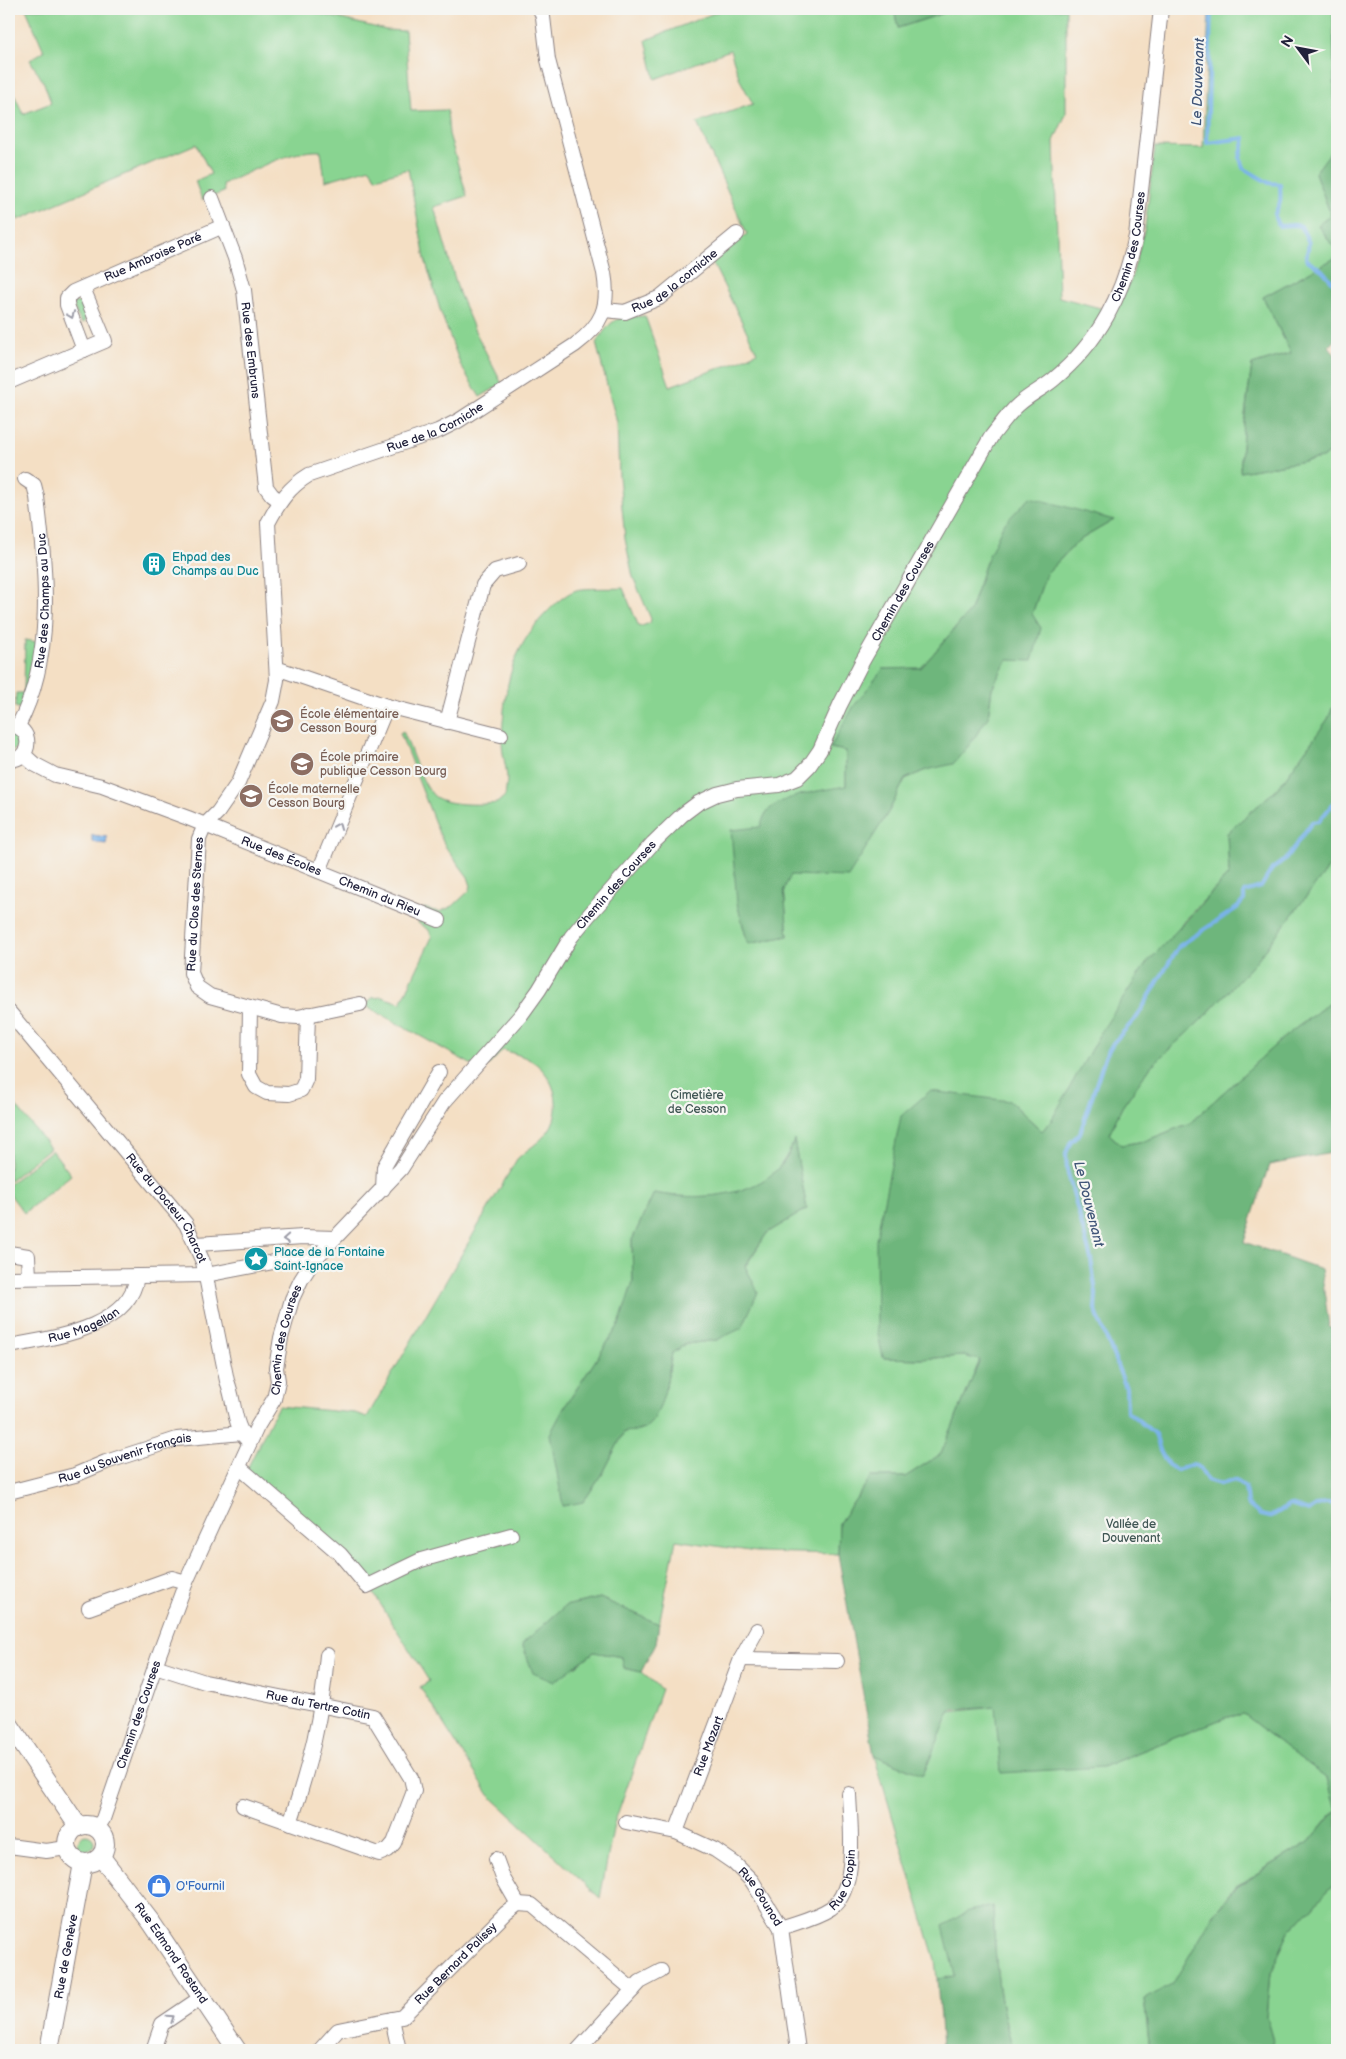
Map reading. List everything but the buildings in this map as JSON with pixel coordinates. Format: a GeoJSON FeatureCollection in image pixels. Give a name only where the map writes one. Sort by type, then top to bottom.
{"type":"FeatureCollection","features":[{"type":"Feature","properties":{"kind":"street","name":"Chemin des Courses"},"geometry":{"type":"LineString","coordinates":[[97,1828],[103,1819],[186,1582],[239,1467],[246,1438],[274,1400],[278,1381],[276,1368],[292,1299],[313,1261],[401,1169],[444,1102],[521,1015],[539,990],[571,937],[589,914],[653,843],[682,815],[698,803],[717,794],[737,789],[779,785],[797,778],[808,766],[820,750],[862,662],[991,437],[1019,404],[1052,381],[1071,364],[1090,342],[1118,298],[1129,268],[1136,236],[1162,9]]}},
{"type":"Feature","properties":{"kind":"street"},"geometry":{"type":"LineString","coordinates":[[542,12],[548,60],[604,273],[607,290],[605,310]]}},
{"type":"Feature","properties":{"kind":"street","name":"Rue des Embruns"},"geometry":{"type":"LineString","coordinates":[[212,198],[244,290],[266,488],[280,501]]}},
{"type":"Feature","properties":{"kind":"street","name":"Rue Ambroise Paré"},"geometry":{"type":"LineString","coordinates":[[84,350],[67,305],[67,298],[73,292],[223,226]]}},
{"type":"Feature","properties":{"kind":"street","name":"Rue de la corniche"},"geometry":{"type":"LineString","coordinates":[[605,310],[625,312],[659,298],[737,234]]}},
{"type":"Feature","properties":{"kind":"street"},"geometry":{"type":"LineString","coordinates":[[9,382],[105,341],[83,288]]}},
{"type":"Feature","properties":{"kind":"street","name":"Rue de la Corniche"},"geometry":{"type":"LineString","coordinates":[[205,825],[218,812],[238,784],[273,701],[277,670],[268,523],[280,501],[299,481],[310,476],[438,431],[458,421],[581,340],[598,324],[605,310]]}},
{"type":"Feature","properties":{"kind":"street","name":"Rue des Champs au Duc"},"geometry":{"type":"LineString","coordinates":[[13,726],[35,682],[44,636],[45,582],[38,497],[34,485],[25,479]]}},
{"type":"Feature","properties":{"kind":"street"},"geometry":{"type":"LineString","coordinates":[[447,722],[483,585],[496,571],[519,564]]}},
{"type":"Feature","properties":{"kind":"street"},"geometry":{"type":"LineString","coordinates":[[277,670],[282,670],[388,706],[501,735]]}},
{"type":"Feature","properties":{"kind":"street","name":"Rue des Écoles"},"geometry":{"type":"LineString","coordinates":[[24,755],[34,764],[55,775],[102,786],[319,871],[388,706]]}},
{"type":"Feature","properties":{"kind":"street"},"geometry":{"type":"LineString","coordinates":[[9,760],[15,760],[24,755],[27,750],[28,739],[23,729],[13,726]]}},
{"type":"Feature","properties":{"kind":"street","name":"Rue du Clos des Sternes"},"geometry":{"type":"LineString","coordinates":[[205,825],[199,839],[191,973],[197,988],[210,996],[282,1016],[298,1017],[360,1004]]}},
{"type":"Feature","properties":{"kind":"street","name":"Chemin du Rieu"},"geometry":{"type":"LineString","coordinates":[[319,871],[440,920]]}},
{"type":"Feature","properties":{"kind":"street"},"geometry":{"type":"LineString","coordinates":[[250,1008],[249,1074],[256,1087],[268,1093],[289,1094],[301,1090],[306,1079],[308,1014]]}},
{"type":"Feature","properties":{"kind":"street","name":"Rue du Docteur Charcot"},"geometry":{"type":"LineString","coordinates":[[9,1012],[186,1224],[197,1244],[206,1275],[227,1381],[246,1438]]}},
{"type":"Feature","properties":{"kind":"street"},"geometry":{"type":"LineString","coordinates":[[383,1189],[384,1167],[439,1072]]}},
{"type":"Feature","properties":{"kind":"street"},"geometry":{"type":"LineString","coordinates":[[197,1244],[303,1237],[335,1238]]}},
{"type":"Feature","properties":{"kind":"street"},"geometry":{"type":"LineString","coordinates":[[9,1253],[28,1256],[28,1277]]}},
{"type":"Feature","properties":{"kind":"street"},"geometry":{"type":"LineString","coordinates":[[9,1278],[206,1275],[289,1259],[313,1261]]}},
{"type":"Feature","properties":{"kind":"street","name":"Rue Magellan"},"geometry":{"type":"LineString","coordinates":[[9,1346],[71,1334],[95,1325],[129,1298],[136,1287],[137,1276]]}},
{"type":"Feature","properties":{"kind":"street","name":"Rue du Souvenir Français"},"geometry":{"type":"LineString","coordinates":[[9,1492],[75,1475],[106,1462],[177,1439],[246,1438]]}},
{"type":"Feature","properties":{"kind":"street"},"geometry":{"type":"LineString","coordinates":[[239,1467],[340,1554],[367,1586],[421,1560],[511,1535]]}},
{"type":"Feature","properties":{"kind":"street"},"geometry":{"type":"LineString","coordinates":[[89,1608],[172,1578],[186,1582]]}},
{"type":"Feature","properties":{"kind":"street","name":"Rue Mozart"},"geometry":{"type":"LineString","coordinates":[[676,1832],[741,1659],[757,1630]]}},
{"type":"Feature","properties":{"kind":"street"},"geometry":{"type":"LineString","coordinates":[[243,1806],[290,1823],[307,1776],[322,1705],[327,1655]]}},
{"type":"Feature","properties":{"kind":"street"},"geometry":{"type":"LineString","coordinates":[[741,1659],[837,1661]]}},
{"type":"Feature","properties":{"kind":"street","name":"Rue du Tertre Cotin"},"geometry":{"type":"LineString","coordinates":[[155,1666],[205,1682],[373,1716],[411,1778],[414,1790],[394,1843],[388,1850],[378,1854],[290,1823]]}},
{"type":"Feature","properties":{"kind":"street"},"geometry":{"type":"LineString","coordinates":[[9,1724],[78,1826]]}},
{"type":"Feature","properties":{"kind":"street","name":"Rue Chopin"},"geometry":{"type":"LineString","coordinates":[[781,1928],[816,1916],[832,1907],[843,1892],[849,1872],[851,1855],[849,1794]]}},
{"type":"Feature","properties":{"kind":"street","name":"Rue Gounod"},"geometry":{"type":"LineString","coordinates":[[626,1822],[676,1832],[714,1850],[734,1863],[752,1882],[781,1928],[798,2050]]}},
{"type":"Feature","properties":{"kind":"street"},"geometry":{"type":"LineString","coordinates":[[87,1824],[97,1828],[101,1831],[106,1841],[104,1852],[101,1857],[90,1863],[83,1864],[71,1856],[67,1848],[70,1833],[78,1826],[87,1824]]}},
{"type":"Feature","properties":{"kind":"street"},"geometry":{"type":"LineString","coordinates":[[9,1846],[46,1851],[67,1848]]}},
{"type":"Feature","properties":{"kind":"street","name":"Rue Edmond Rostand"},"geometry":{"type":"LineString","coordinates":[[101,1857],[151,1922],[238,2050]]}},
{"type":"Feature","properties":{"kind":"street"},"geometry":{"type":"LineString","coordinates":[[496,1859],[503,1878],[518,1904],[532,1905],[633,1990]]}},
{"type":"Feature","properties":{"kind":"street","name":"Rue de Genève"},"geometry":{"type":"LineString","coordinates":[[48,2050],[83,1864]]}},
{"type":"Feature","properties":{"kind":"street","name":"Rue Bernard Palissy"},"geometry":{"type":"LineString","coordinates":[[320,2050],[338,2030],[402,2017],[506,1913],[518,1904]]}},
{"type":"Feature","properties":{"kind":"street"},"geometry":{"type":"LineString","coordinates":[[578,2050],[640,1982],[661,1971]]}},
{"type":"Feature","properties":{"kind":"street"},"geometry":{"type":"LineString","coordinates":[[153,2050],[162,2024],[202,1997]]}},
{"type":"Feature","properties":{"kind":"street"},"geometry":{"type":"LineString","coordinates":[[392,2019],[399,2050]]}},
{"type":"Feature","properties":{"kind":"green space"},"geometry":{"type":"Polygon","coordinates":[[[26,9],[301,9],[386,30],[405,31],[411,111],[447,110],[449,134],[467,196],[434,207],[459,293],[475,331],[502,384],[480,397],[461,366],[441,313],[425,259],[408,169],[376,178],[370,168],[325,181],[321,151],[309,151],[284,157],[223,184],[224,192],[202,200],[195,181],[211,174],[196,144],[18,220],[9,192],[9,83],[23,114],[51,103],[44,83],[30,60],[44,51],[26,9]]]}},
{"type":"Feature","properties":{"kind":"green space","name":"Cimetière de Cesson"},"geometry":{"type":"Polygon","coordinates":[[[724,9],[894,9],[898,28],[944,13],[944,9],[1066,9],[1066,114],[1054,141],[1059,297],[1115,312],[1131,280],[1145,227],[1155,147],[1203,148],[1209,9],[1333,9],[1335,147],[1315,173],[1331,215],[1318,225],[1337,252],[1337,257],[1263,297],[1291,353],[1252,365],[1244,422],[1240,472],[1322,458],[1337,447],[1337,696],[1328,719],[1279,787],[1227,833],[1229,874],[1184,921],[1051,1121],[1042,1131],[1010,1101],[883,1358],[920,1359],[964,1356],[980,1360],[941,1454],[905,1477],[871,1477],[839,1523],[838,1554],[756,1552],[676,1540],[659,1624],[600,1598],[565,1606],[522,1644],[575,1667],[594,1652],[622,1657],[624,1668],[641,1672],[661,1689],[614,1824],[600,1898],[489,1795],[420,1687],[429,1681],[359,1570],[247,1469],[278,1406],[355,1413],[367,1417],[517,1159],[546,1134],[552,1125],[555,1115],[555,1095],[552,1085],[547,1076],[532,1061],[503,1050],[483,1071],[366,1006],[372,998],[382,997],[401,1003],[432,937],[429,930],[418,923],[424,908],[439,912],[453,906],[469,891],[471,886],[468,877],[445,846],[438,831],[400,733],[403,731],[428,789],[438,799],[454,803],[497,803],[505,796],[507,784],[502,742],[507,688],[511,672],[524,641],[534,627],[559,600],[574,591],[590,589],[623,588],[639,627],[650,623],[651,619],[633,577],[625,539],[619,476],[617,423],[596,343],[606,328],[615,320],[645,316],[670,386],[739,361],[757,352],[711,260],[747,234],[697,123],[753,104],[740,80],[730,50],[655,79],[646,40],[724,9]],[[1114,520],[986,562],[970,611],[921,668],[883,669],[830,748],[846,751],[846,787],[804,794],[767,812],[760,827],[737,903],[748,944],[788,936],[784,889],[790,875],[869,842],[889,811],[905,779],[926,770],[988,717],[992,688],[1032,614],[1046,574],[1078,541],[1114,520]],[[794,1141],[777,1170],[761,1183],[750,1188],[723,1195],[694,1197],[654,1193],[632,1240],[633,1282],[619,1325],[564,1408],[583,1502],[602,1475],[624,1432],[642,1430],[666,1387],[672,1353],[686,1344],[717,1340],[758,1292],[745,1267],[767,1233],[807,1209],[794,1141]]]}},
{"type":"Feature","properties":{"kind":"green space"},"geometry":{"type":"Polygon","coordinates":[[[894,9],[944,9],[944,13],[898,28],[894,9]]]}},
{"type":"Feature","properties":{"kind":"green space"},"geometry":{"type":"Polygon","coordinates":[[[1337,35],[1337,252],[1318,225],[1331,215],[1315,173],[1335,146],[1334,37],[1337,35]]]}},
{"type":"Feature","properties":{"kind":"green space"},"geometry":{"type":"Polygon","coordinates":[[[1337,257],[1337,337],[1329,346],[1337,358],[1337,447],[1322,458],[1240,472],[1244,422],[1252,365],[1291,353],[1263,297],[1337,257]]]}},
{"type":"Feature","properties":{"kind":"green space"},"geometry":{"type":"Polygon","coordinates":[[[75,302],[80,303],[86,318],[84,323],[81,323],[73,306],[75,302]]]}},
{"type":"Feature","properties":{"kind":"green space"},"geometry":{"type":"Polygon","coordinates":[[[1030,497],[1114,520],[1078,541],[1046,574],[1032,614],[1041,628],[1032,661],[1007,660],[992,688],[988,717],[971,743],[953,764],[926,770],[905,779],[889,811],[848,877],[791,875],[784,889],[788,936],[748,944],[737,903],[731,830],[760,827],[765,815],[772,807],[791,798],[846,786],[846,751],[830,748],[854,706],[883,669],[921,668],[970,611],[986,562],[1003,525],[1030,497]]]}},
{"type":"Feature","properties":{"kind":"green space"},"geometry":{"type":"Polygon","coordinates":[[[25,640],[37,642],[33,670],[22,709],[15,707],[16,693],[24,693],[25,640]]]}},
{"type":"Feature","properties":{"kind":"green space","name":"Vallée de Douvenant"},"geometry":{"type":"Polygon","coordinates":[[[1337,696],[1337,857],[1253,965],[1201,1020],[1151,1066],[1122,1107],[1109,1134],[1121,1145],[1145,1141],[1190,1123],[1283,1038],[1337,997],[1337,1152],[1269,1165],[1244,1242],[1321,1269],[1329,1326],[1337,1329],[1337,1881],[1289,1932],[1270,1973],[1266,2017],[1273,2041],[1269,2050],[1150,2050],[1144,1999],[1172,1985],[1212,1917],[1237,1886],[1309,1842],[1336,1810],[1327,1779],[1243,1714],[1224,1718],[1102,1767],[1001,1773],[995,1707],[953,1710],[950,1712],[923,1775],[874,1755],[838,1554],[839,1523],[871,1477],[905,1477],[941,1454],[980,1360],[964,1356],[920,1359],[883,1358],[877,1329],[876,1240],[901,1116],[930,1091],[1010,1101],[1042,1131],[1051,1121],[1099,1035],[1145,965],[1229,874],[1227,833],[1279,787],[1328,719],[1337,696]]]}},
{"type":"Feature","properties":{"kind":"green space"},"geometry":{"type":"Polygon","coordinates":[[[9,734],[17,737],[18,740],[19,745],[13,751],[9,751],[9,734]]]}},
{"type":"Feature","properties":{"kind":"green space"},"geometry":{"type":"Polygon","coordinates":[[[1337,857],[1337,997],[1283,1038],[1190,1123],[1145,1141],[1121,1145],[1109,1134],[1122,1107],[1151,1066],[1201,1020],[1253,965],[1337,857]]]}},
{"type":"Feature","properties":{"kind":"green space"},"geometry":{"type":"Polygon","coordinates":[[[9,1097],[50,1148],[9,1181],[9,1097]]]}},
{"type":"Feature","properties":{"kind":"green space"},"geometry":{"type":"Polygon","coordinates":[[[794,1140],[807,1209],[767,1233],[745,1266],[758,1292],[742,1328],[717,1340],[686,1344],[672,1353],[663,1397],[654,1418],[648,1426],[640,1430],[624,1432],[602,1475],[583,1502],[563,1506],[550,1434],[564,1408],[619,1325],[633,1282],[632,1240],[654,1193],[694,1197],[737,1191],[756,1184],[773,1174],[786,1159],[794,1140]]]}},
{"type":"Feature","properties":{"kind":"green space"},"geometry":{"type":"Polygon","coordinates":[[[52,1150],[71,1175],[24,1213],[9,1193],[9,1184],[52,1150]]]}},
{"type":"Feature","properties":{"kind":"green space"},"geometry":{"type":"Polygon","coordinates":[[[600,1598],[659,1624],[656,1643],[641,1672],[624,1668],[622,1657],[594,1652],[554,1682],[533,1673],[522,1644],[565,1606],[600,1598]]]}},
{"type":"Feature","properties":{"kind":"green space"},"geometry":{"type":"Polygon","coordinates":[[[995,1707],[1102,1767],[1224,1718],[1243,1714],[1327,1779],[1336,1809],[1309,1842],[1236,1886],[1212,1917],[1172,1986],[1144,1999],[1150,2050],[1014,2050],[1000,1997],[993,1906],[955,1977],[937,1979],[935,1960],[874,1755],[923,1775],[950,1712],[995,1707]]]}},
{"type":"Feature","properties":{"kind":"green space"},"geometry":{"type":"Polygon","coordinates":[[[86,1835],[92,1837],[94,1843],[92,1849],[86,1851],[80,1849],[78,1843],[80,1837],[86,1835]]]}},
{"type":"Feature","properties":{"kind":"green space"},"geometry":{"type":"Polygon","coordinates":[[[1337,1881],[1337,2050],[1269,2050],[1273,2041],[1266,2017],[1270,1973],[1289,1932],[1337,1881]]]}},
{"type":"Feature","properties":{"kind":"green space"},"geometry":{"type":"Polygon","coordinates":[[[993,1906],[1000,1997],[1014,2050],[940,2050],[942,2048],[937,1979],[955,1976],[943,1926],[968,1911],[993,1906]]]}},
{"type":"Feature","properties":{"kind":"water"},"geometry":{"type":"Polygon","coordinates":[[[92,835],[107,837],[106,844],[92,842],[92,835]]]}},
{"type":"Feature","properties":{"kind":"waterway","name":"Le Douvenant"},"geometry":{"type":"LineString","coordinates":[[1211,9],[1207,143],[1245,138],[1240,158],[1243,168],[1269,183],[1280,184],[1280,202],[1275,216],[1279,226],[1301,226],[1309,243],[1306,259],[1322,270],[1337,287]]}},
{"type":"Feature","properties":{"kind":"waterway","name":"Le Douvenant"},"geometry":{"type":"LineString","coordinates":[[1337,799],[1319,821],[1312,822],[1285,860],[1272,869],[1261,887],[1244,892],[1244,900],[1237,908],[1179,946],[1137,1017],[1113,1043],[1105,1057],[1080,1133],[1070,1143],[1066,1154],[1067,1170],[1091,1259],[1096,1294],[1095,1309],[1126,1388],[1127,1411],[1155,1434],[1160,1450],[1168,1465],[1177,1470],[1194,1464],[1201,1469],[1207,1480],[1220,1484],[1235,1480],[1245,1487],[1247,1504],[1260,1515],[1270,1517],[1290,1505],[1309,1511],[1322,1504],[1337,1505]]}},
{"type":"Feature","properties":{"kind":"place","name":"Ehpad des Champs au Duc"},"geometry":{"type":"Point","coordinates":[154,564]}},
{"type":"Feature","properties":{"kind":"place","name":"École élémentaire Cesson Bourg"},"geometry":{"type":"Point","coordinates":[282,721]}},
{"type":"Feature","properties":{"kind":"place","name":"École primaire publique Cesson Bourg"},"geometry":{"type":"Point","coordinates":[302,764]}},
{"type":"Feature","properties":{"kind":"place","name":"École maternelle Cesson Bourg"},"geometry":{"type":"Point","coordinates":[251,796]}},
{"type":"Feature","properties":{"kind":"place","name":"Place de la Fontaine Saint-Ignace"},"geometry":{"type":"Point","coordinates":[256,1259]}},
{"type":"Feature","properties":{"kind":"place","name":"O'Fournil"},"geometry":{"type":"Point","coordinates":[159,1886]}}]}
